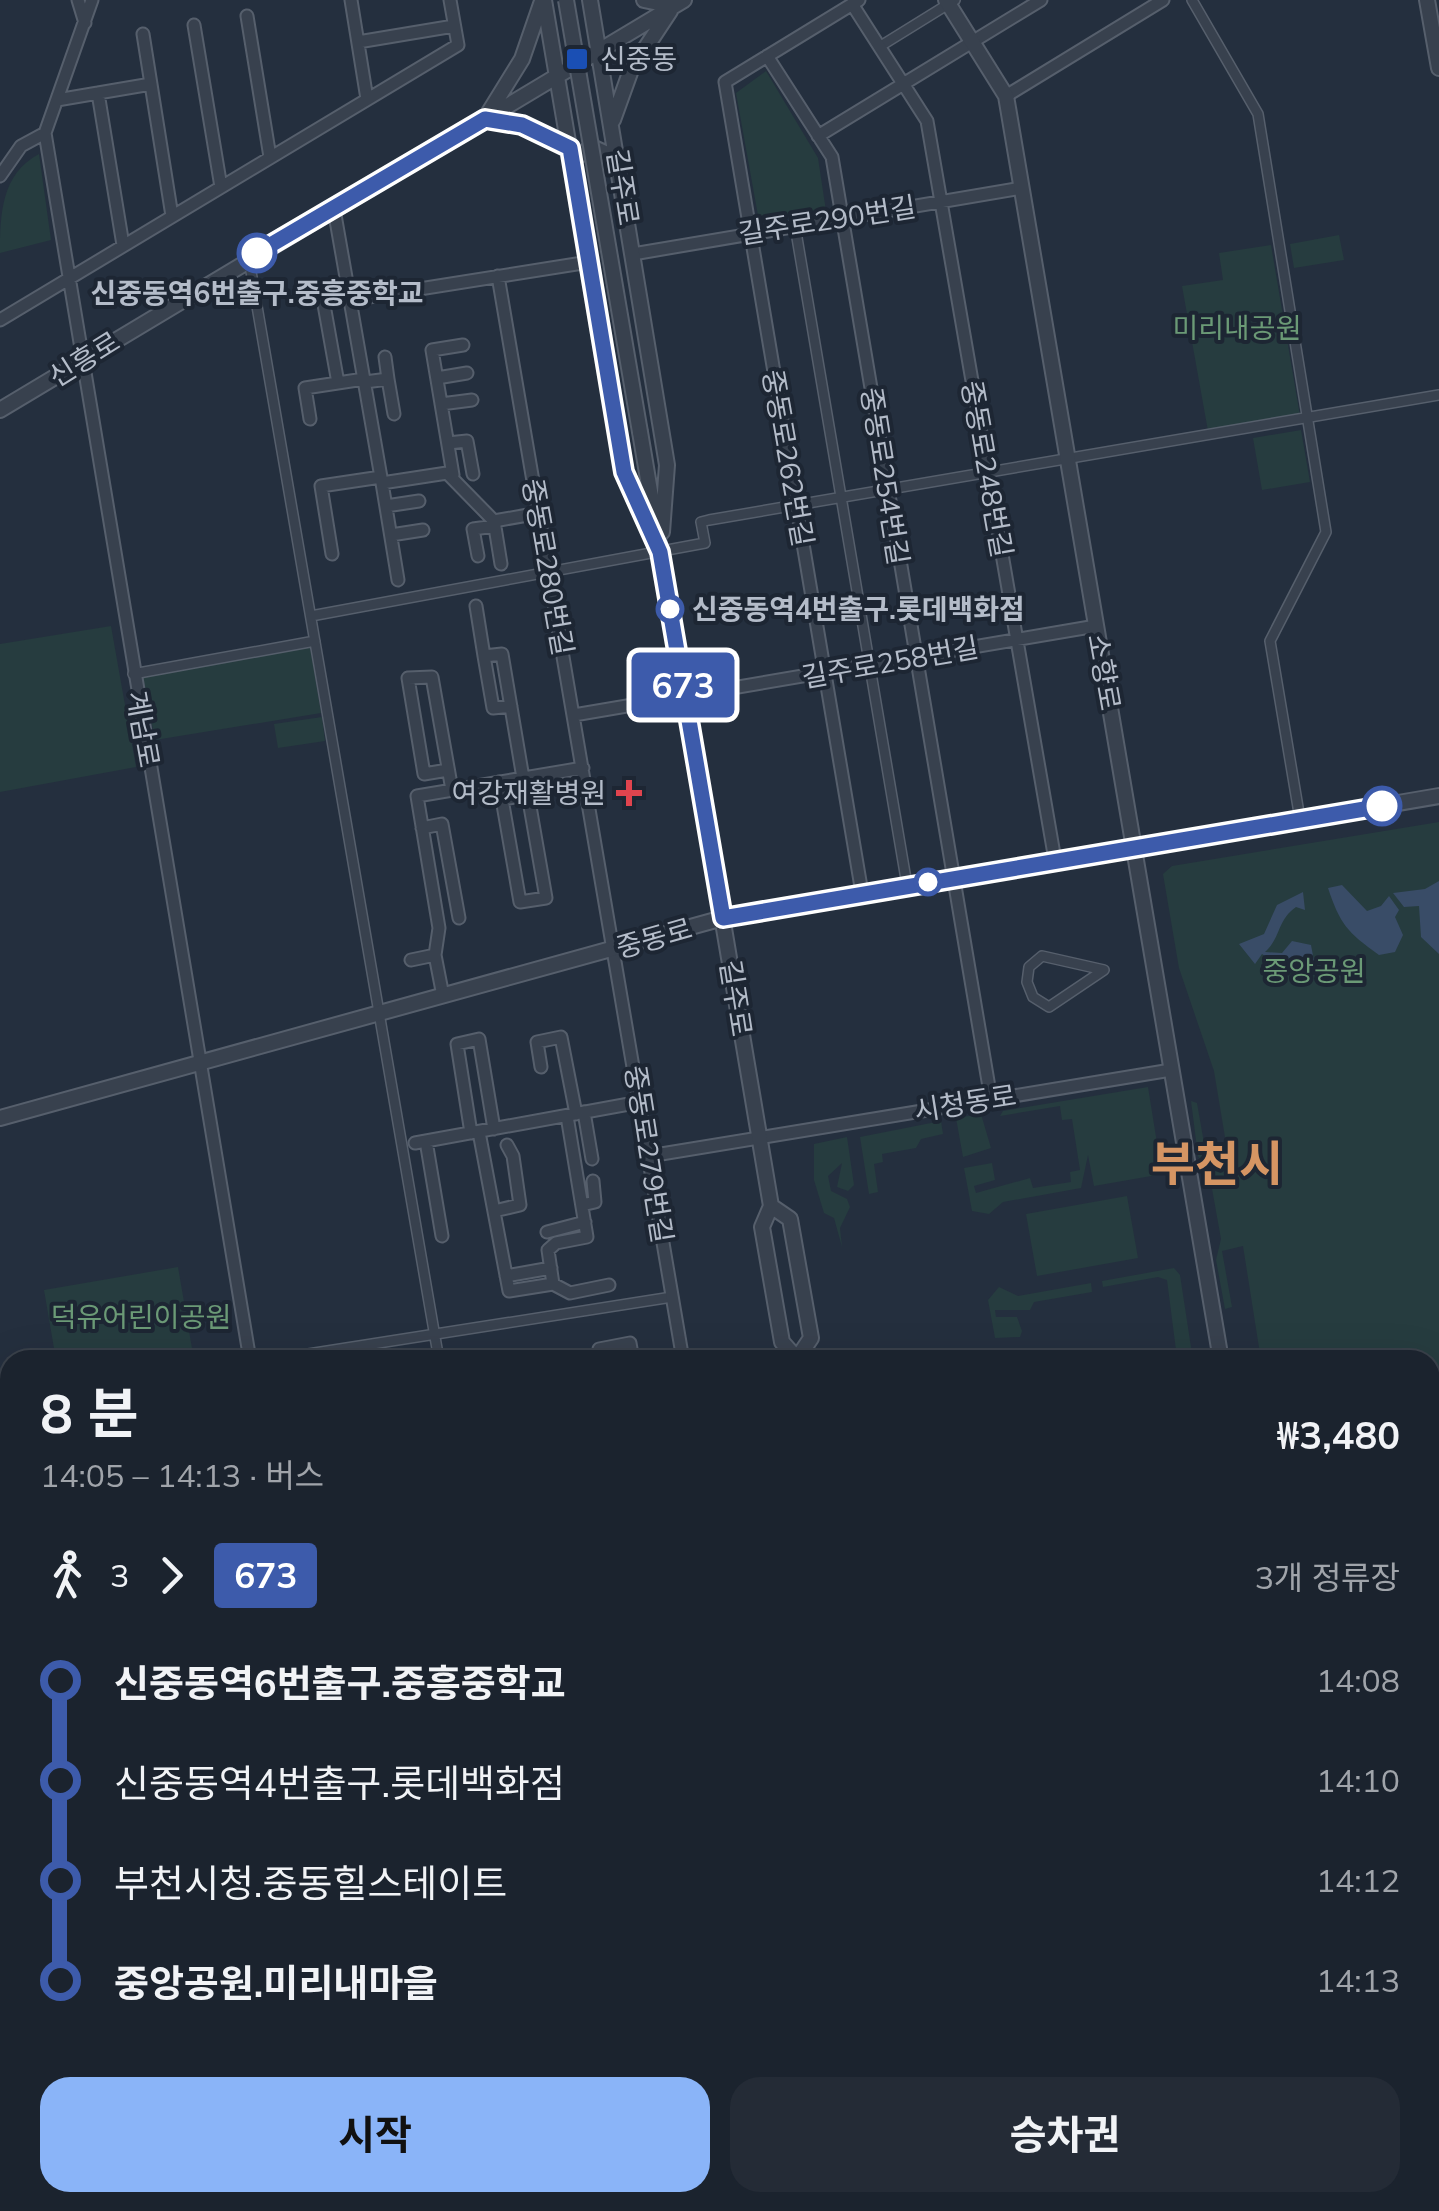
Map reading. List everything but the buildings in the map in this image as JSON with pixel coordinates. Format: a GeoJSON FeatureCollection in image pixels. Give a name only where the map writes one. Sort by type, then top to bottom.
{"type":"FeatureCollection","features":[{"type":"Feature","properties":{"kind":"street"},"geometry":{"type":"LineString","coordinates":[[78,0],[85,23]]}},
{"type":"Feature","properties":{"kind":"street","name":"계남로"},"geometry":{"type":"LineString","coordinates":[[92,0],[45,133],[80,361],[248,1350]]}},
{"type":"Feature","properties":{"kind":"street"},"geometry":{"type":"LineString","coordinates":[[351,0],[367,99]]}},
{"type":"Feature","properties":{"kind":"street"},"geometry":{"type":"LineString","coordinates":[[0,320],[458,45],[450,0]]}},
{"type":"Feature","properties":{"kind":"street"},"geometry":{"type":"LineString","coordinates":[[543,0],[522,59],[485,119],[522,125],[571,154],[592,147],[618,159]]}},
{"type":"Feature","properties":{"kind":"street","name":"길주로"},"geometry":{"type":"LineString","coordinates":[[543,0],[624,472],[660,552]]}},
{"type":"Feature","properties":{"kind":"street","name":"길주로"},"geometry":{"type":"LineString","coordinates":[[566,0],[770,1206],[762,1226],[782,1342],[789,1350]]}},
{"type":"Feature","properties":{"kind":"street","name":"길주로"},"geometry":{"type":"LineString","coordinates":[[590,0],[668,464],[660,552]]}},
{"type":"Feature","properties":{"kind":"street"},"geometry":{"type":"LineString","coordinates":[[644,0],[678,3]]}},
{"type":"Feature","properties":{"kind":"street"},"geometry":{"type":"LineString","coordinates":[[818,136],[1041,0]]}},
{"type":"Feature","properties":{"kind":"street"},"geometry":{"type":"LineString","coordinates":[[1006,96],[1163,0]]}},
{"type":"Feature","properties":{"kind":"street"},"geometry":{"type":"LineString","coordinates":[[1192,0],[1258,114],[1326,532],[1270,641],[1300,819]]}},
{"type":"Feature","properties":{"kind":"street"},"geometry":{"type":"LineString","coordinates":[[1427,0],[1439,68]]}},
{"type":"Feature","properties":{"kind":"street"},"geometry":{"type":"LineString","coordinates":[[879,47],[950,1]]}},
{"type":"Feature","properties":{"kind":"street","name":"소향로"},"geometry":{"type":"LineString","coordinates":[[950,1],[1006,96],[1219,1350]]}},
{"type":"Feature","properties":{"kind":"street"},"geometry":{"type":"LineString","coordinates":[[767,56],[856,2]]}},
{"type":"Feature","properties":{"kind":"street","name":"중동로248번길"},"geometry":{"type":"LineString","coordinates":[[856,2],[879,47],[926,120],[1055,860]]}},
{"type":"Feature","properties":{"kind":"street"},"geometry":{"type":"LineString","coordinates":[[612,120],[631,70],[678,3]]}},
{"type":"Feature","properties":{"kind":"street","name":"신흥로"},"geometry":{"type":"LineString","coordinates":[[0,410],[678,3]]}},
{"type":"Feature","properties":{"kind":"street"},"geometry":{"type":"LineString","coordinates":[[247,16],[270,157]]}},
{"type":"Feature","properties":{"kind":"street"},"geometry":{"type":"LineString","coordinates":[[194,25],[220,186]]}},
{"type":"Feature","properties":{"kind":"street"},"geometry":{"type":"LineString","coordinates":[[358,42],[454,26]]}},
{"type":"Feature","properties":{"kind":"street"},"geometry":{"type":"LineString","coordinates":[[143,34],[172,216]]}},
{"type":"Feature","properties":{"kind":"street","name":"중동로262번길"},"geometry":{"type":"LineString","coordinates":[[767,56],[724,82],[862,893]]}},
{"type":"Feature","properties":{"kind":"street","name":"중동로254번길"},"geometry":{"type":"LineString","coordinates":[[767,56],[832,157],[991,1099]]}},
{"type":"Feature","properties":{"kind":"street"},"geometry":{"type":"LineString","coordinates":[[57,100],[151,84]]}},
{"type":"Feature","properties":{"kind":"street"},"geometry":{"type":"LineString","coordinates":[[98,93],[124,244]]}},
{"type":"Feature","properties":{"kind":"street"},"geometry":{"type":"LineString","coordinates":[[0,176],[20,146],[45,133]]}},
{"type":"Feature","properties":{"kind":"street","name":"길주로290번길"},"geometry":{"type":"LineString","coordinates":[[633,254],[1022,188]]}},
{"type":"Feature","properties":{"kind":"street"},"geometry":{"type":"LineString","coordinates":[[334,209],[398,580]]}},
{"type":"Feature","properties":{"kind":"street"},"geometry":{"type":"LineString","coordinates":[[796,226],[907,885]]}},
{"type":"Feature","properties":{"kind":"street"},"geometry":{"type":"LineString","coordinates":[[248,258],[382,1013],[437,1350]]}},
{"type":"Feature","properties":{"kind":"street"},"geometry":{"type":"LineString","coordinates":[[350,300],[589,262]]}},
{"type":"Feature","properties":{"kind":"street","name":"중동로280번길"},"geometry":{"type":"LineString","coordinates":[[498,276],[614,949]]}},
{"type":"Feature","properties":{"kind":"street"},"geometry":{"type":"LineString","coordinates":[[320,288],[338,383]]}},
{"type":"Feature","properties":{"kind":"street"},"geometry":{"type":"LineString","coordinates":[[329,334],[356,330]]}},
{"type":"Feature","properties":{"kind":"street"},"geometry":{"type":"LineString","coordinates":[[463,345],[432,350],[441,404],[453,475],[494,523],[500,564]]}},
{"type":"Feature","properties":{"kind":"street"},"geometry":{"type":"LineString","coordinates":[[385,356],[394,414]]}},
{"type":"Feature","properties":{"kind":"street"},"geometry":{"type":"LineString","coordinates":[[437,378],[467,373]]}},
{"type":"Feature","properties":{"kind":"street"},"geometry":{"type":"LineString","coordinates":[[310,419],[305,388],[388,379]]}},
{"type":"Feature","properties":{"kind":"street"},"geometry":{"type":"LineString","coordinates":[[311,616],[705,543],[702,522],[1439,395]]}},
{"type":"Feature","properties":{"kind":"street"},"geometry":{"type":"LineString","coordinates":[[441,404],[472,400]]}},
{"type":"Feature","properties":{"kind":"street"},"geometry":{"type":"LineString","coordinates":[[448,443],[467,440],[474,474]]}},
{"type":"Feature","properties":{"kind":"street"},"geometry":{"type":"LineString","coordinates":[[332,554],[321,486],[453,475]]}},
{"type":"Feature","properties":{"kind":"street"},"geometry":{"type":"LineString","coordinates":[[386,506],[418,501]]}},
{"type":"Feature","properties":{"kind":"street"},"geometry":{"type":"LineString","coordinates":[[478,556],[474,529],[539,513]]}},
{"type":"Feature","properties":{"kind":"street"},"geometry":{"type":"LineString","coordinates":[[391,535],[423,530]]}},
{"type":"Feature","properties":{"kind":"street"},"geometry":{"type":"LineString","coordinates":[[476,606],[484,656],[502,654],[523,778]]}},
{"type":"Feature","properties":{"kind":"street","name":"길주로258번길"},"geometry":{"type":"LineString","coordinates":[[574,715],[1096,626]]}},
{"type":"Feature","properties":{"kind":"street"},"geometry":{"type":"LineString","coordinates":[[133,674],[315,641]]}},
{"type":"Feature","properties":{"kind":"street"},"geometry":{"type":"LineString","coordinates":[[448,770],[424,774],[408,678],[432,677],[452,790]]}},
{"type":"Feature","properties":{"kind":"street"},"geometry":{"type":"LineString","coordinates":[[444,996],[435,954],[439,928],[417,796],[583,768]]}},
{"type":"Feature","properties":{"kind":"street"},"geometry":{"type":"LineString","coordinates":[[499,782],[520,902],[546,898],[528,795],[502,799]]}},
{"type":"Feature","properties":{"kind":"street","name":"중동로"},"geometry":{"type":"LineString","coordinates":[[0,1118],[723,918],[1439,796]]}},
{"type":"Feature","properties":{"kind":"street"},"geometry":{"type":"LineString","coordinates":[[422,828],[442,824],[459,918]]}},
{"type":"Feature","properties":{"kind":"street","name":"중동로279번길"},"geometry":{"type":"LineString","coordinates":[[614,949],[681,1350]]}},
{"type":"Feature","properties":{"kind":"street"},"geometry":{"type":"LineString","coordinates":[[411,960],[435,954]]}},
{"type":"Feature","properties":{"kind":"street"},"geometry":{"type":"LineString","coordinates":[[1042,956],[1104,970],[1049,1008],[1033,998],[1027,982],[1029,967],[1042,956]]}},
{"type":"Feature","properties":{"kind":"street"},"geometry":{"type":"LineString","coordinates":[[541,1068],[537,1042],[561,1037],[576,1114],[587,1237],[556,1243],[548,1250],[553,1284]]}},
{"type":"Feature","properties":{"kind":"street"},"geometry":{"type":"LineString","coordinates":[[494,1129],[480,1039],[457,1044],[509,1291],[553,1284],[570,1292],[609,1285]]}},
{"type":"Feature","properties":{"kind":"street","name":"시청동로"},"geometry":{"type":"LineString","coordinates":[[649,1156],[1172,1070]]}},
{"type":"Feature","properties":{"kind":"street"},"geometry":{"type":"LineString","coordinates":[[442,1236],[421,1142],[640,1102]]}},
{"type":"Feature","properties":{"kind":"street"},"geometry":{"type":"LineString","coordinates":[[576,1114],[592,1159]]}},
{"type":"Feature","properties":{"kind":"street"},"geometry":{"type":"LineString","coordinates":[[494,1211],[520,1205],[513,1156],[507,1145]]}},
{"type":"Feature","properties":{"kind":"street"},"geometry":{"type":"LineString","coordinates":[[582,1204],[595,1202],[593,1181]]}},
{"type":"Feature","properties":{"kind":"street","name":"길주로"},"geometry":{"type":"LineString","coordinates":[[770,1206],[790,1219],[811,1338],[804,1350]]}},
{"type":"Feature","properties":{"kind":"street"},"geometry":{"type":"LineString","coordinates":[[547,1232],[584,1222]]}},
{"type":"Feature","properties":{"kind":"street"},"geometry":{"type":"LineString","coordinates":[[506,1276],[551,1268]]}},
{"type":"Feature","properties":{"kind":"street"},"geometry":{"type":"LineString","coordinates":[[329,1350],[672,1296]]}},
{"type":"Feature","properties":{"kind":"street"},"geometry":{"type":"LineString","coordinates":[[599,1349],[630,1343],[631,1350]]}},
{"type":"Feature","properties":{"kind":"green space"},"geometry":{"type":"Polygon","coordinates":[[[766,71],[818,158],[826,211],[759,221],[736,93],[766,71]]]}},
{"type":"Feature","properties":{"kind":"green space"},"geometry":{"type":"Polygon","coordinates":[[[39,154],[51,240],[0,253],[2,210],[10,184],[26,162],[39,154]]]}},
{"type":"Feature","properties":{"kind":"green space"},"geometry":{"type":"Polygon","coordinates":[[[1339,235],[1344,260],[1294,268],[1290,244],[1339,235]]]}},
{"type":"Feature","properties":{"kind":"green space","name":"미리내공원"},"geometry":{"type":"Polygon","coordinates":[[[1271,245],[1300,416],[1208,431],[1182,286],[1223,280],[1219,253],[1271,245]]]}},
{"type":"Feature","properties":{"kind":"green space"},"geometry":{"type":"Polygon","coordinates":[[[1301,430],[1310,482],[1262,490],[1253,438],[1301,430]]]}},
{"type":"Feature","properties":{"kind":"green space"},"geometry":{"type":"Polygon","coordinates":[[[111,626],[136,767],[0,792],[0,644],[111,626]]]}},
{"type":"Feature","properties":{"kind":"green space"},"geometry":{"type":"Polygon","coordinates":[[[310,647],[321,713],[155,740],[143,677],[310,647]]]}},
{"type":"Feature","properties":{"kind":"green space"},"geometry":{"type":"Polygon","coordinates":[[[322,717],[325,741],[278,748],[274,724],[322,717]]]}},
{"type":"Feature","properties":{"kind":"green space","name":"중앙공원"},"geometry":{"type":"Polygon","coordinates":[[[1439,822],[1439,1350],[1259,1350],[1243,1246],[1222,1251],[1232,1307],[1225,1309],[1216,1260],[1221,1239],[1209,1172],[1198,1156],[1191,1101],[1197,1103],[1207,1160],[1228,1155],[1214,1071],[1179,968],[1163,874],[1172,866],[1439,822]]]}},
{"type":"Feature","properties":{"kind":"green space"},"geometry":{"type":"Polygon","coordinates":[[[1148,1087],[1161,1168],[1157,1175],[1094,1186],[1088,1155],[1081,1188],[1003,1202],[989,1214],[972,1211],[964,1168],[992,1163],[995,1180],[974,1186],[976,1193],[1030,1178],[1033,1188],[1071,1182],[1070,1172],[1080,1170],[1072,1119],[1062,1120],[1060,1106],[1000,1116],[1003,1111],[1148,1087]]]}},
{"type":"Feature","properties":{"kind":"green space"},"geometry":{"type":"Polygon","coordinates":[[[981,1114],[991,1148],[963,1157],[956,1118],[981,1114]]]}},
{"type":"Feature","properties":{"kind":"green space"},"geometry":{"type":"Polygon","coordinates":[[[941,1121],[943,1134],[921,1139],[916,1148],[882,1154],[883,1162],[874,1164],[878,1192],[869,1194],[860,1137],[941,1121]]]}},
{"type":"Feature","properties":{"kind":"green space"},"geometry":{"type":"Polygon","coordinates":[[[847,1137],[854,1185],[848,1191],[837,1187],[842,1163],[828,1176],[831,1191],[847,1199],[850,1207],[840,1228],[842,1247],[834,1218],[824,1213],[814,1180],[814,1144],[847,1137]]]}},
{"type":"Feature","properties":{"kind":"green space"},"geometry":{"type":"Polygon","coordinates":[[[1127,1196],[1138,1258],[1037,1276],[1026,1214],[1127,1196]]]}},
{"type":"Feature","properties":{"kind":"green space","name":"덕유어린이공원"},"geometry":{"type":"Polygon","coordinates":[[[178,1267],[192,1350],[54,1350],[44,1290],[178,1267]]]}},
{"type":"Feature","properties":{"kind":"green space"},"geometry":{"type":"Polygon","coordinates":[[[1174,1268],[1180,1275],[1190,1350],[1176,1350],[1167,1280],[1158,1277],[1103,1287],[1102,1281],[1174,1268]]]}},
{"type":"Feature","properties":{"kind":"green space"},"geometry":{"type":"Polygon","coordinates":[[[1091,1283],[1092,1292],[1034,1302],[1030,1310],[995,1310],[996,1317],[1017,1317],[1022,1331],[1020,1337],[995,1338],[988,1300],[999,1287],[1018,1296],[1091,1283]]]}},
{"type":"Feature","properties":{"kind":"water"},"geometry":{"type":"Polygon","coordinates":[[[1439,881],[1439,954],[1421,937],[1419,906],[1404,907],[1393,893],[1425,889],[1439,881]]]}},
{"type":"Feature","properties":{"kind":"water"},"geometry":{"type":"Polygon","coordinates":[[[1342,885],[1367,911],[1381,906],[1389,896],[1399,910],[1395,917],[1403,935],[1395,952],[1379,955],[1346,926],[1328,888],[1342,885]]]}},
{"type":"Feature","properties":{"kind":"water"},"geometry":{"type":"Polygon","coordinates":[[[1303,892],[1305,910],[1296,907],[1290,912],[1265,952],[1282,953],[1292,941],[1311,945],[1314,961],[1283,968],[1262,954],[1255,964],[1239,944],[1264,934],[1277,905],[1303,892]]]}},
{"type":"Feature","properties":{"kind":"bus line","name":"673"},"geometry":{"type":"LineString","coordinates":[[257,253],[485,119],[537,130],[570,148],[624,472],[660,552],[723,918],[1382,806]]}},
{"type":"Feature","properties":{"kind":"place","name":"신중동"},"geometry":{"type":"Point","coordinates":[577,59]}},
{"type":"Feature","properties":{"kind":"place","name":"신중동역6번출구.중흥중학교"},"geometry":{"type":"Point","coordinates":[257,253]}},
{"type":"Feature","properties":{"kind":"place","name":"신중동역4번출구.롯데백화점"},"geometry":{"type":"Point","coordinates":[670,609]}},
{"type":"Feature","properties":{"kind":"place","name":"여강재활병원"},"geometry":{"type":"Point","coordinates":[629,793]}},
{"type":"Feature","properties":{"kind":"district","name":"부천시"},"geometry":{"type":"Point","coordinates":[1217,1164]}}]}
